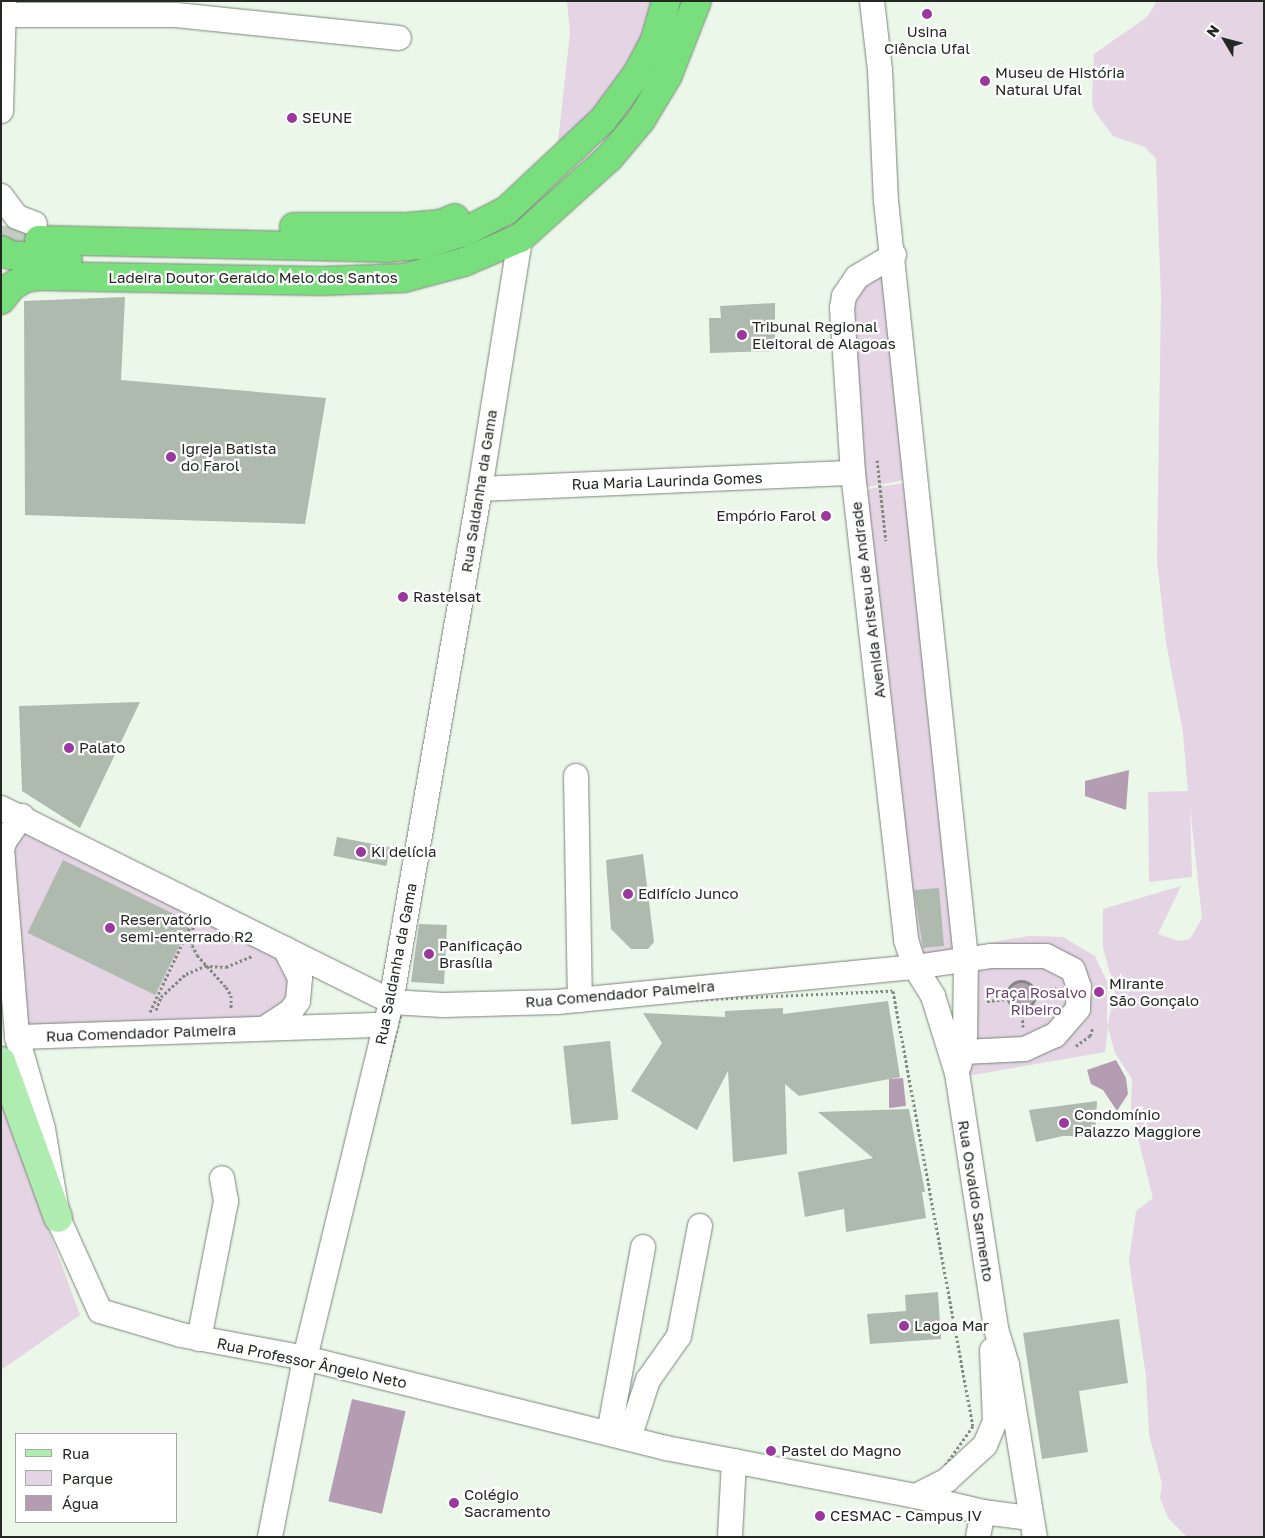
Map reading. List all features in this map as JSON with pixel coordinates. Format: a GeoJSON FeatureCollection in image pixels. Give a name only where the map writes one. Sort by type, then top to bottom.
{"type":"FeatureCollection","features":[{"type":"Feature","properties":{"kind":"highway"},"geometry":{"type":"LineString","coordinates":[[37,232],[114,228],[407,227],[441,224],[505,194],[541,170],[603,120],[641,66],[655,40],[666,1]]}},
{"type":"Feature","properties":{"kind":"highway","name":"Ladeira Doutor Geraldo Melo dos Santos"},"geometry":{"type":"LineString","coordinates":[[1,300],[12,286],[38,276],[206,281],[404,278],[464,262],[520,238],[610,157],[641,120],[668,75],[697,1]]}},
{"type":"Feature","properties":{"kind":"highway"},"geometry":{"type":"LineString","coordinates":[[1,250],[36,258],[167,264],[206,281]]}},
{"type":"Feature","properties":{"kind":"main road"},"geometry":{"type":"LineString","coordinates":[[1,1061],[58,1218]]}},
{"type":"Feature","properties":{"kind":"street"},"geometry":{"type":"LineString","coordinates":[[872,1],[880,70],[886,201],[894,255],[914,477],[966,958],[1029,956],[1059,960],[1073,970],[1079,986],[1078,1009],[1055,1035],[1025,1049],[960,1063]]}},
{"type":"Feature","properties":{"kind":"street"},"geometry":{"type":"LineString","coordinates":[[1,111],[3,8],[176,15],[399,38]]}},
{"type":"Feature","properties":{"kind":"street"},"geometry":{"type":"LineString","coordinates":[[1,196],[17,217],[37,232]]}},
{"type":"Feature","properties":{"kind":"street","name":"Rua Saldanha da Gama"},"geometry":{"type":"LineString","coordinates":[[270,1537],[305,1358],[388,1013],[480,489],[520,238]]}},
{"type":"Feature","properties":{"kind":"street","name":"Avenida Aristeu de Andrade"},"geometry":{"type":"LineString","coordinates":[[894,255],[857,277],[844,296],[842,308],[853,473],[906,940],[915,967]]}},
{"type":"Feature","properties":{"kind":"street","name":"Rua Maria Laurinda Gomes"},"geometry":{"type":"LineString","coordinates":[[480,489],[853,473]]}},
{"type":"Feature","properties":{"kind":"street"},"geometry":{"type":"LineString","coordinates":[[576,776],[580,1000]]}},
{"type":"Feature","properties":{"kind":"street","name":"Rua Comendador Palmeira"},"geometry":{"type":"LineString","coordinates":[[12,812],[200,910],[285,949],[388,1013]]}},
{"type":"Feature","properties":{"kind":"street","name":"Rua Professor Ângelo Neto"},"geometry":{"type":"LineString","coordinates":[[12,812],[2,849],[17,1037],[43,1130],[58,1218],[100,1310],[199,1338],[305,1358],[621,1431],[734,1461],[916,1496],[983,1512],[1032,1527]]}},
{"type":"Feature","properties":{"kind":"street"},"geometry":{"type":"LineString","coordinates":[[265,1028],[291,1011],[298,1001],[300,978],[285,949]]}},
{"type":"Feature","properties":{"kind":"street","name":"Rua Comendador Palmeira"},"geometry":{"type":"LineString","coordinates":[[17,1037],[265,1028],[443,1005],[580,1000],[915,967],[966,958]]}},
{"type":"Feature","properties":{"kind":"street","name":"Rua Osvaldo Sarmento"},"geometry":{"type":"LineString","coordinates":[[966,958],[960,1063],[996,1329],[1006,1365],[1032,1527]]}},
{"type":"Feature","properties":{"kind":"street","name":"Rua Osvaldo Sarmento"},"geometry":{"type":"LineString","coordinates":[[915,967],[933,996],[960,1063]]}},
{"type":"Feature","properties":{"kind":"street"},"geometry":{"type":"LineString","coordinates":[[199,1338],[226,1201],[222,1178]]}},
{"type":"Feature","properties":{"kind":"street"},"geometry":{"type":"LineString","coordinates":[[621,1431],[648,1380],[659,1364],[669,1355],[679,1336],[700,1226]]}},
{"type":"Feature","properties":{"kind":"street"},"geometry":{"type":"LineString","coordinates":[[621,1431],[625,1348],[643,1247]]}},
{"type":"Feature","properties":{"kind":"street","name":"Rua Osvaldo Sarmento"},"geometry":{"type":"LineString","coordinates":[[916,1496],[947,1480],[985,1445],[995,1421],[990,1359],[996,1329]]}},
{"type":"Feature","properties":{"kind":"street"},"geometry":{"type":"LineString","coordinates":[[625,1348],[659,1364]]}},
{"type":"Feature","properties":{"kind":"street"},"geometry":{"type":"LineString","coordinates":[[985,1445],[1019,1448]]}},
{"type":"Feature","properties":{"kind":"street"},"geometry":{"type":"LineString","coordinates":[[730,1537],[734,1461]]}},
{"type":"Feature","properties":{"kind":"street"},"geometry":{"type":"LineString","coordinates":[[978,1537],[983,1512]]}},
{"type":"Feature","properties":{"kind":"path"},"geometry":{"type":"LineString","coordinates":[[200,910],[191,934],[192,945],[205,966],[226,987],[233,1002],[230,1015],[218,1030]]}},
{"type":"Feature","properties":{"kind":"path"},"geometry":{"type":"LineString","coordinates":[[200,910],[142,1030],[152,1032],[161,997],[186,974],[205,966],[226,967],[248,959],[258,952],[264,939]]}},
{"type":"Feature","properties":{"kind":"path"},"geometry":{"type":"LineString","coordinates":[[1028,981],[1035,990],[1036,998],[1022,1010],[1014,1008],[1006,999],[1014,984],[1028,981]]}},
{"type":"Feature","properties":{"kind":"path"},"geometry":{"type":"LineString","coordinates":[[893,991],[972,1426],[938,1476],[908,1494],[621,1431],[314,1352],[400,1014],[893,991]]}},
{"type":"Feature","properties":{"kind":"green space"},"geometry":{"type":"Polygon","coordinates":[[[567,1],[666,1],[655,40],[555,169],[570,33],[567,1]]]}},
{"type":"Feature","properties":{"kind":"green space","name":"Praça Rosalvo Ribeiro"},"geometry":{"type":"Polygon","coordinates":[[[1157,1],[1264,1],[1264,1537],[1187,1537],[1168,1518],[1160,1498],[1162,1484],[1149,1434],[1146,1376],[1129,1261],[1136,1211],[1153,1198],[1131,1110],[1132,1079],[1115,1053],[1108,1027],[1105,1052],[967,1076],[971,950],[993,942],[1029,936],[1063,937],[1095,956],[1107,982],[1107,1027],[1115,993],[1103,947],[1103,909],[1181,886],[1158,934],[1179,941],[1190,939],[1202,918],[1190,807],[1192,877],[1149,882],[1148,792],[1188,791],[1183,733],[1166,642],[1157,561],[1161,297],[1156,159],[1145,147],[1113,136],[1093,109],[1092,97],[1094,54],[1147,17],[1157,1]]]}},
{"type":"Feature","properties":{"kind":"green space"},"geometry":{"type":"Polygon","coordinates":[[[890,260],[909,479],[857,489],[843,313],[857,283],[890,260]]]}},
{"type":"Feature","properties":{"kind":"green space"},"geometry":{"type":"Polygon","coordinates":[[[909,482],[963,953],[902,959],[857,491],[909,482]]]}},
{"type":"Feature","properties":{"kind":"green space"},"geometry":{"type":"Polygon","coordinates":[[[23,826],[268,943],[286,967],[293,999],[267,1017],[19,1032],[5,845],[23,826]]]}},
{"type":"Feature","properties":{"kind":"green space"},"geometry":{"type":"Polygon","coordinates":[[[1,1099],[80,1315],[1,1370],[1,1099]]]}},
{"type":"Feature","properties":{"kind":"water"},"geometry":{"type":"Polygon","coordinates":[[[1129,770],[1126,810],[1085,796],[1085,781],[1129,770]]]}},
{"type":"Feature","properties":{"kind":"water"},"geometry":{"type":"Polygon","coordinates":[[[1021,982],[1030,986],[1034,995],[1030,1004],[1021,1008],[1012,1004],[1008,995],[1012,986],[1021,982]]]}},
{"type":"Feature","properties":{"kind":"water"},"geometry":{"type":"Polygon","coordinates":[[[1116,1060],[1126,1078],[1128,1094],[1117,1111],[1103,1090],[1091,1084],[1087,1070],[1116,1060]]]}},
{"type":"Feature","properties":{"kind":"water"},"geometry":{"type":"Polygon","coordinates":[[[903,1078],[906,1106],[889,1108],[889,1079],[903,1078]]]}},
{"type":"Feature","properties":{"kind":"water"},"geometry":{"type":"Polygon","coordinates":[[[352,1399],[406,1411],[382,1514],[328,1501],[352,1399]]]}},
{"type":"Feature","properties":{"kind":"building","name":"Igreja Batista do Farol"},"geometry":{"type":"Polygon","coordinates":[[[125,297],[121,380],[326,398],[305,524],[25,515],[24,301],[125,297]]]}},
{"type":"Feature","properties":{"kind":"building","name":"Tribunal Regional Eleitoral de Alagoas"},"geometry":{"type":"Polygon","coordinates":[[[775,303],[775,351],[710,353],[709,318],[721,318],[720,306],[775,303]]]}},
{"type":"Feature","properties":{"kind":"building","name":"Palato"},"geometry":{"type":"Polygon","coordinates":[[[140,702],[80,828],[22,791],[19,706],[140,702]]]}},
{"type":"Feature","properties":{"kind":"building","name":"Ki delícia"},"geometry":{"type":"Polygon","coordinates":[[[337,837],[390,847],[386,866],[333,856],[337,837]]]}},
{"type":"Feature","properties":{"kind":"building","name":"Edifício Junco"},"geometry":{"type":"Polygon","coordinates":[[[643,854],[654,942],[648,949],[631,949],[611,929],[606,860],[643,854]]]}},
{"type":"Feature","properties":{"kind":"building","name":"Reservatório semi-enterrado R2"},"geometry":{"type":"Polygon","coordinates":[[[63,860],[191,922],[155,995],[27,933],[63,860]]]}},
{"type":"Feature","properties":{"kind":"building"},"geometry":{"type":"Polygon","coordinates":[[[939,888],[944,946],[923,948],[914,890],[939,888]]]}},
{"type":"Feature","properties":{"kind":"building","name":"Panificação Brasília"},"geometry":{"type":"Polygon","coordinates":[[[419,924],[447,925],[444,984],[411,982],[419,924]]]}},
{"type":"Feature","properties":{"kind":"building"},"geometry":{"type":"Polygon","coordinates":[[[888,1001],[900,1077],[799,1096],[785,1084],[787,1154],[733,1162],[728,1071],[697,1130],[631,1091],[662,1043],[643,1013],[725,1017],[725,1011],[783,1008],[783,1014],[888,1001]]]}},
{"type":"Feature","properties":{"kind":"building"},"geometry":{"type":"Polygon","coordinates":[[[610,1041],[618,1120],[572,1124],[563,1046],[610,1041]]]}},
{"type":"Feature","properties":{"kind":"building","name":"Condomínio Palazzo Maggiore"},"geometry":{"type":"Polygon","coordinates":[[[1097,1101],[1095,1136],[1063,1136],[1036,1142],[1029,1110],[1097,1101]]]}},
{"type":"Feature","properties":{"kind":"building"},"geometry":{"type":"Polygon","coordinates":[[[909,1109],[925,1192],[922,1192],[926,1218],[846,1232],[844,1209],[805,1217],[798,1172],[873,1158],[818,1112],[909,1109]]]}},
{"type":"Feature","properties":{"kind":"building","name":"Lagoa Mar"},"geometry":{"type":"Polygon","coordinates":[[[938,1292],[941,1339],[870,1344],[867,1314],[906,1311],[905,1295],[938,1292]]]}},
{"type":"Feature","properties":{"kind":"building"},"geometry":{"type":"Polygon","coordinates":[[[1119,1319],[1128,1383],[1079,1391],[1088,1452],[1042,1459],[1023,1333],[1119,1319]]]}},
{"type":"Feature","properties":{"kind":"tunnel"},"geometry":{"type":"LineString","coordinates":[[1,240],[39,240]]}},
{"type":"Feature","properties":{"kind":"place","name":"Usina Ciência Ufal"},"geometry":{"type":"Point","coordinates":[927,14]}},
{"type":"Feature","properties":{"kind":"place","name":"Museu de História Natural Ufal"},"geometry":{"type":"Point","coordinates":[985,81]}},
{"type":"Feature","properties":{"kind":"place","name":"SEUNE"},"geometry":{"type":"Point","coordinates":[292,118]}},
{"type":"Feature","properties":{"kind":"place","name":"Tribunal Regional Eleitoral de Alagoas"},"geometry":{"type":"Point","coordinates":[742,335]}},
{"type":"Feature","properties":{"kind":"place","name":"Igreja Batista do Farol"},"geometry":{"type":"Point","coordinates":[171,457]}},
{"type":"Feature","properties":{"kind":"place","name":"Empório Farol"},"geometry":{"type":"Point","coordinates":[826,516]}},
{"type":"Feature","properties":{"kind":"place","name":"Rastelsat"},"geometry":{"type":"Point","coordinates":[403,597]}},
{"type":"Feature","properties":{"kind":"place","name":"Palato"},"geometry":{"type":"Point","coordinates":[69,748]}},
{"type":"Feature","properties":{"kind":"place","name":"Ki delícia"},"geometry":{"type":"Point","coordinates":[361,852]}},
{"type":"Feature","properties":{"kind":"place","name":"Edifício Junco"},"geometry":{"type":"Point","coordinates":[628,894]}},
{"type":"Feature","properties":{"kind":"place","name":"Reservatório semi-enterrado R2"},"geometry":{"type":"Point","coordinates":[110,928]}},
{"type":"Feature","properties":{"kind":"place","name":"Panificação Brasília"},"geometry":{"type":"Point","coordinates":[429,954]}},
{"type":"Feature","properties":{"kind":"place","name":"Mirante São Gonçalo"},"geometry":{"type":"Point","coordinates":[1099,992]}},
{"type":"Feature","properties":{"kind":"place","name":"Condomínio Palazzo Maggiore"},"geometry":{"type":"Point","coordinates":[1064,1123]}},
{"type":"Feature","properties":{"kind":"place","name":"Lagoa Mar"},"geometry":{"type":"Point","coordinates":[904,1326]}},
{"type":"Feature","properties":{"kind":"place","name":"Pastel do Magno"},"geometry":{"type":"Point","coordinates":[771,1451]}},
{"type":"Feature","properties":{"kind":"place","name":"Colégio Sacramento"},"geometry":{"type":"Point","coordinates":[454,1503]}},
{"type":"Feature","properties":{"kind":"place","name":"CESMAC - Campus IV"},"geometry":{"type":"Point","coordinates":[820,1516]}}]}
